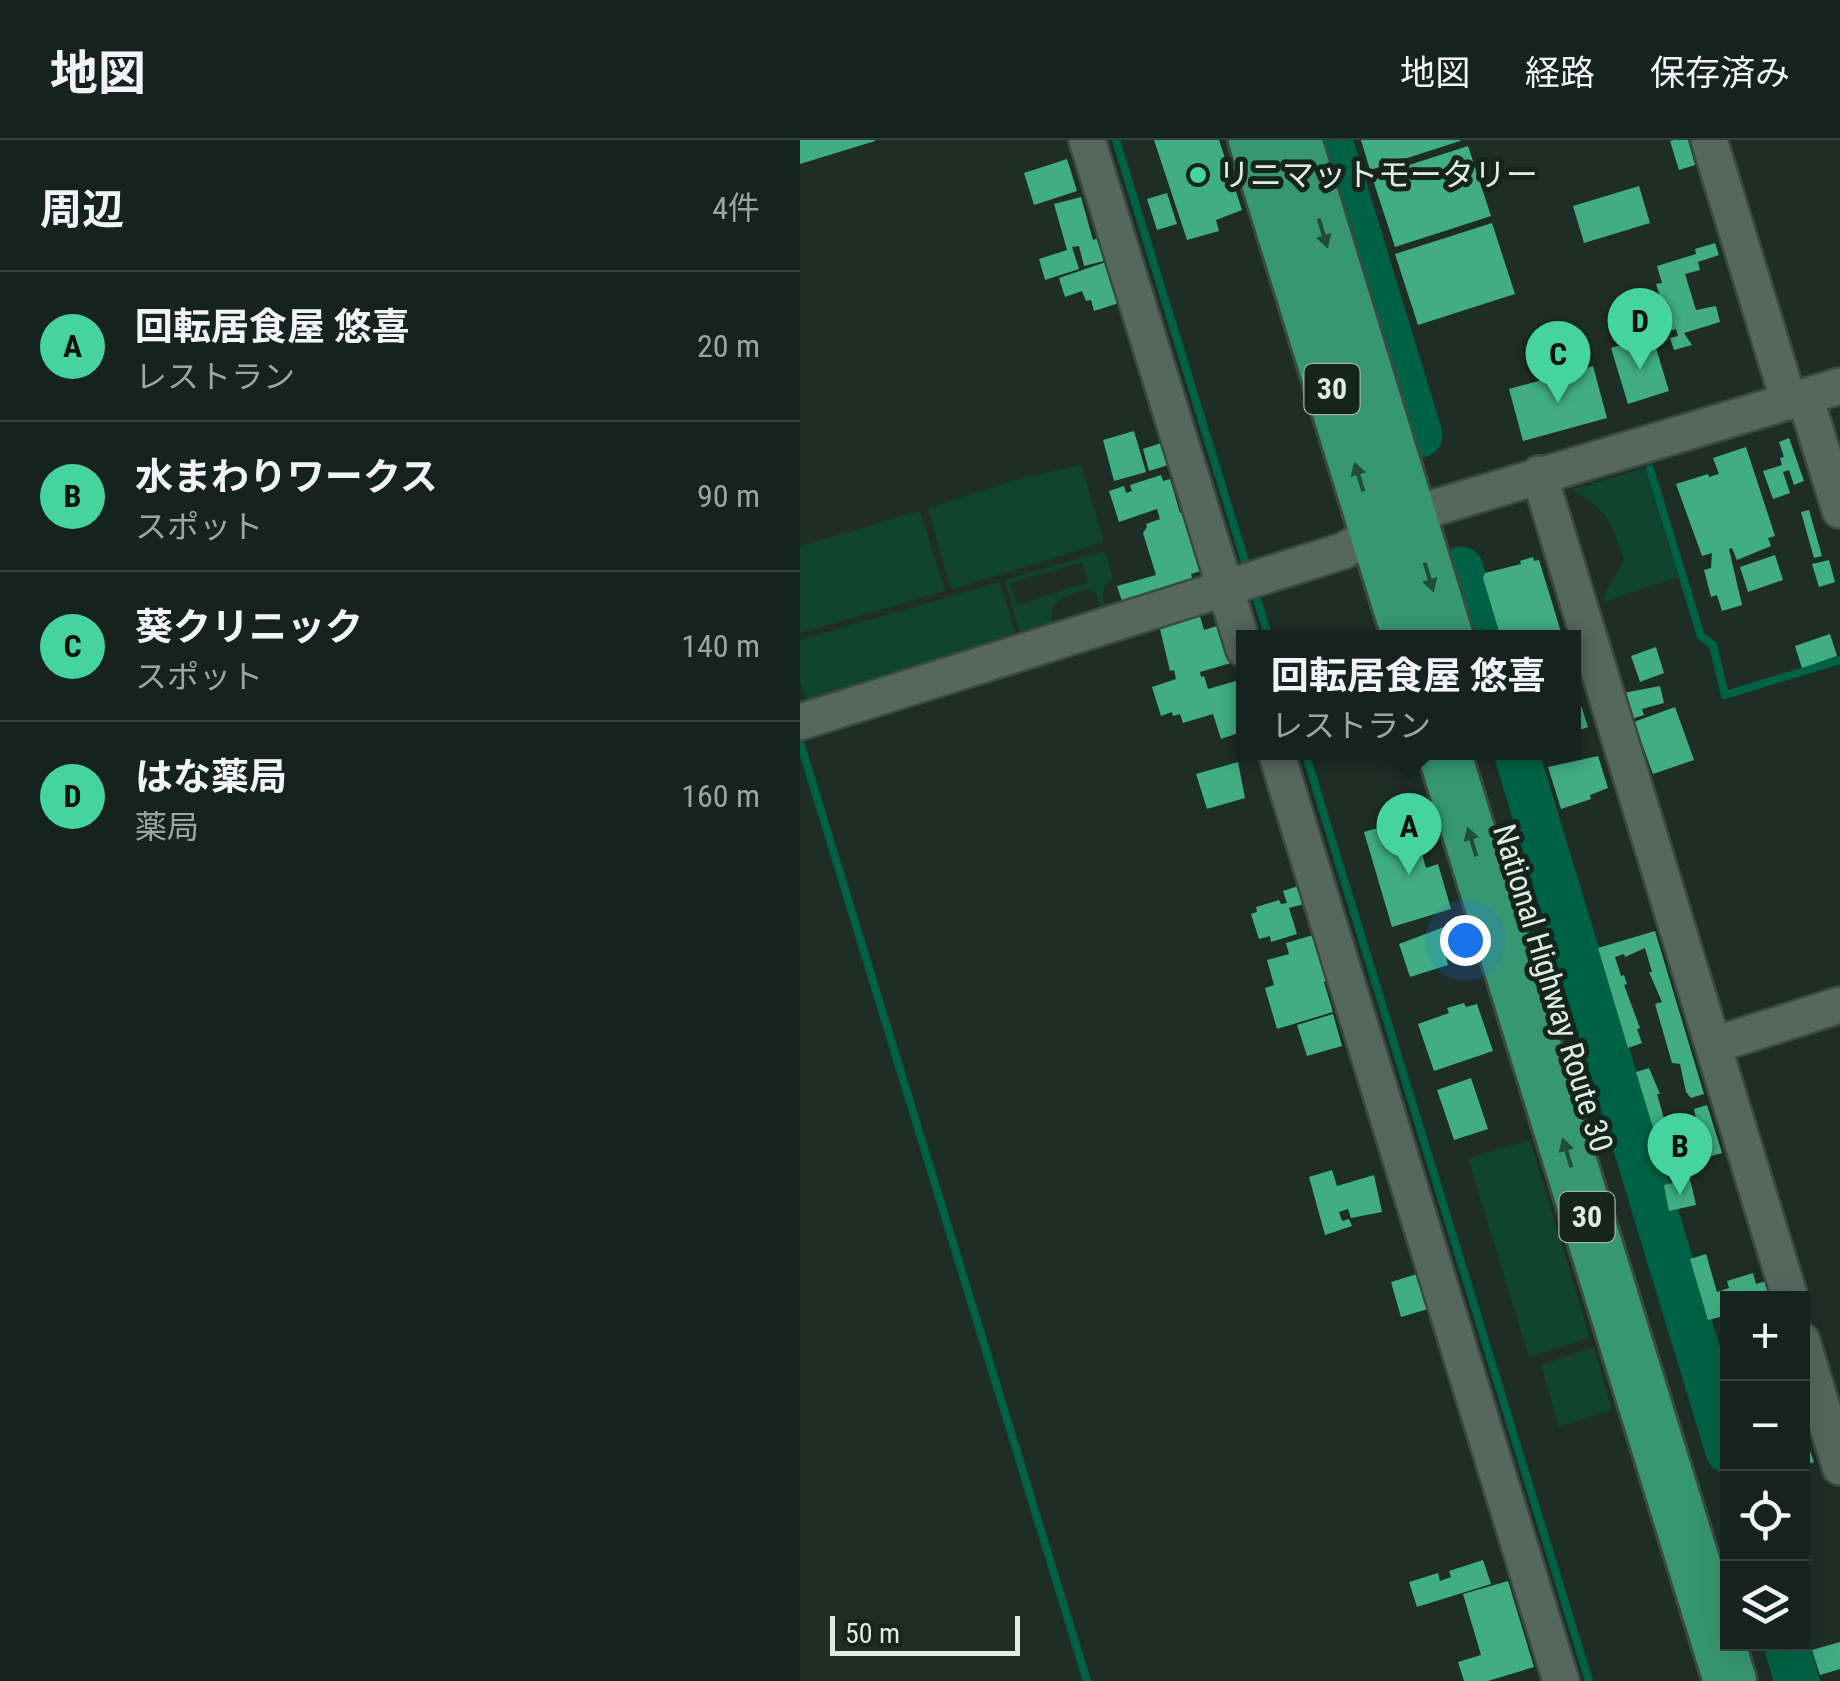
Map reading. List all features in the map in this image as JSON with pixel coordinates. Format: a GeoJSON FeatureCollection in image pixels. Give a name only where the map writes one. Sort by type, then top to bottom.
{"type":"FeatureCollection","features":[{"type":"Feature","properties":{"kind":"highway","name":"30"},"geometry":{"type":"LineString","coordinates":[[1255,140],[1393,524],[1443,630]]}},
{"type":"Feature","properties":{"kind":"highway","name":"30"},"geometry":{"type":"LineString","coordinates":[[1295,140],[1393,524],[1407,630]]}},
{"type":"Feature","properties":{"kind":"highway","name":"National Highway Route 30"},"geometry":{"type":"LineString","coordinates":[[1446,760],[1730,1681]]}},
{"type":"Feature","properties":{"kind":"highway","name":"National Highway Route 30"},"geometry":{"type":"LineString","coordinates":[[1484,760],[1726,1561]]}},
{"type":"Feature","properties":{"kind":"highway"},"geometry":{"type":"LineString","coordinates":[[1752,1651],[1762,1681]]}},
{"type":"Feature","properties":{"kind":"street"},"geometry":{"type":"LineString","coordinates":[[1087,140],[1242,582],[1243,630]]}},
{"type":"Feature","properties":{"kind":"street"},"geometry":{"type":"LineString","coordinates":[[1710,140],[1797,400],[1840,510]]}},
{"type":"Feature","properties":{"kind":"street"},"geometry":{"type":"LineString","coordinates":[[800,722],[1343,551],[1393,524],[1539,474],[1840,386]]}},
{"type":"Feature","properties":{"kind":"street"},"geometry":{"type":"LineString","coordinates":[[1539,474],[1788,1291]]}},
{"type":"Feature","properties":{"kind":"street"},"geometry":{"type":"LineString","coordinates":[[1278,760],[1561,1681]]}},
{"type":"Feature","properties":{"kind":"street"},"geometry":{"type":"LineString","coordinates":[[1714,1045],[1840,1005]]}},
{"type":"Feature","properties":{"kind":"street"},"geometry":{"type":"LineString","coordinates":[[1810,1368],[1840,1467]]}},
{"type":"Feature","properties":{"kind":"green space"},"geometry":{"type":"Polygon","coordinates":[[[1081,465],[1104,542],[954,589],[950,587],[928,508],[1012,481],[1081,465]]]}},
{"type":"Feature","properties":{"kind":"green space"},"geometry":{"type":"Polygon","coordinates":[[[1645,468],[1678,577],[1603,602],[1624,559],[1606,518],[1571,490],[1645,468]]]}},
{"type":"Feature","properties":{"kind":"green space"},"geometry":{"type":"Polygon","coordinates":[[[920,511],[945,591],[800,633],[800,546],[920,511]]]}},
{"type":"Feature","properties":{"kind":"green space"},"geometry":{"type":"Polygon","coordinates":[[[1105,551],[1113,579],[1104,586],[1103,600],[1109,618],[1023,645],[1005,580],[1105,551]],[[1082,562],[1010,583],[1017,606],[1088,582],[1082,562]],[[1088,589],[1064,598],[1054,607],[1057,630],[1098,616],[1096,592],[1088,589]]]}},
{"type":"Feature","properties":{"kind":"green space"},"geometry":{"type":"Polygon","coordinates":[[[1000,582],[1018,643],[809,710],[800,679],[800,640],[1000,582]]]}},
{"type":"Feature","properties":{"kind":"green space"},"geometry":{"type":"Polygon","coordinates":[[[1530,1140],[1590,1338],[1529,1357],[1468,1158],[1530,1140]]]}},
{"type":"Feature","properties":{"kind":"green space"},"geometry":{"type":"Polygon","coordinates":[[[1594,1347],[1612,1410],[1559,1427],[1541,1365],[1594,1347]]]}},
{"type":"Feature","properties":{"kind":"building"},"geometry":{"type":"Polygon","coordinates":[[[800,140],[875,140],[875,141],[800,164],[800,140]]]}},
{"type":"Feature","properties":{"kind":"building","name":"リニマットモータリー"},"geometry":{"type":"Polygon","coordinates":[[[1154,140],[1219,140],[1242,210],[1216,220],[1219,231],[1187,240],[1154,140]]]}},
{"type":"Feature","properties":{"kind":"building"},"geometry":{"type":"Polygon","coordinates":[[[1361,140],[1460,140],[1460,141],[1370,170],[1361,140]]]}},
{"type":"Feature","properties":{"kind":"building"},"geometry":{"type":"Polygon","coordinates":[[[1688,140],[1695,165],[1679,170],[1670,141],[1688,140]]]}},
{"type":"Feature","properties":{"kind":"building"},"geometry":{"type":"Polygon","coordinates":[[[1468,146],[1491,216],[1395,247],[1372,177],[1468,146]]]}},
{"type":"Feature","properties":{"kind":"building"},"geometry":{"type":"Polygon","coordinates":[[[1067,159],[1077,191],[1034,205],[1024,173],[1067,159]]]}},
{"type":"Feature","properties":{"kind":"building"},"geometry":{"type":"Polygon","coordinates":[[[1639,186],[1650,223],[1584,243],[1573,206],[1639,186]]]}},
{"type":"Feature","properties":{"kind":"building"},"geometry":{"type":"Polygon","coordinates":[[[1167,193],[1177,224],[1157,230],[1147,199],[1167,193]]]}},
{"type":"Feature","properties":{"kind":"building"},"geometry":{"type":"Polygon","coordinates":[[[1081,197],[1093,240],[1098,238],[1104,261],[1084,266],[1079,246],[1072,247],[1079,269],[1045,280],[1039,259],[1067,250],[1054,204],[1081,197]]]}},
{"type":"Feature","properties":{"kind":"building"},"geometry":{"type":"Polygon","coordinates":[[[1492,223],[1515,294],[1418,325],[1395,254],[1492,223]]]}},
{"type":"Feature","properties":{"kind":"building"},"geometry":{"type":"Polygon","coordinates":[[[1715,243],[1719,255],[1698,262],[1700,270],[1685,274],[1696,310],[1716,306],[1720,322],[1684,333],[1692,345],[1674,350],[1670,338],[1678,336],[1676,329],[1669,331],[1662,306],[1668,302],[1662,303],[1656,284],[1662,283],[1657,266],[1696,254],[1695,249],[1715,243]]]}},
{"type":"Feature","properties":{"kind":"building"},"geometry":{"type":"Polygon","coordinates":[[[1106,262],[1119,303],[1094,311],[1091,300],[1086,301],[1082,291],[1065,297],[1059,278],[1106,262]]]}},
{"type":"Feature","properties":{"kind":"building"},"geometry":{"type":"Polygon","coordinates":[[[1658,307],[1665,328],[1642,336],[1635,314],[1658,307]]]}},
{"type":"Feature","properties":{"kind":"building"},"geometry":{"type":"Polygon","coordinates":[[[1652,335],[1669,391],[1628,404],[1611,348],[1652,335]]]}},
{"type":"Feature","properties":{"kind":"building"},"geometry":{"type":"Polygon","coordinates":[[[1593,366],[1607,418],[1523,441],[1509,389],[1593,366]]]}},
{"type":"Feature","properties":{"kind":"building"},"geometry":{"type":"Polygon","coordinates":[[[1134,431],[1146,472],[1114,481],[1103,440],[1134,431]]]}},
{"type":"Feature","properties":{"kind":"building"},"geometry":{"type":"Polygon","coordinates":[[[1789,438],[1804,481],[1794,485],[1789,470],[1783,472],[1790,493],[1773,499],[1763,471],[1782,465],[1780,458],[1784,457],[1779,442],[1789,438]]]}},
{"type":"Feature","properties":{"kind":"building"},"geometry":{"type":"Polygon","coordinates":[[[1164,442],[1171,464],[1149,471],[1143,449],[1164,442]]]}},
{"type":"Feature","properties":{"kind":"building"},"geometry":{"type":"Polygon","coordinates":[[[1746,447],[1775,536],[1768,538],[1771,546],[1737,560],[1732,548],[1729,549],[1742,605],[1722,611],[1717,595],[1711,597],[1704,570],[1711,568],[1712,553],[1702,556],[1676,484],[1719,474],[1713,458],[1746,447]]]}},
{"type":"Feature","properties":{"kind":"building"},"geometry":{"type":"Polygon","coordinates":[[[1161,475],[1163,481],[1170,479],[1180,513],[1186,511],[1203,564],[1199,565],[1201,571],[1191,574],[1195,588],[1125,610],[1117,586],[1156,575],[1143,533],[1146,524],[1160,519],[1157,509],[1119,522],[1109,491],[1124,486],[1126,493],[1132,491],[1130,485],[1161,475]]]}},
{"type":"Feature","properties":{"kind":"building"},"geometry":{"type":"Polygon","coordinates":[[[1809,510],[1822,556],[1814,558],[1801,512],[1809,510]]]}},
{"type":"Feature","properties":{"kind":"building"},"geometry":{"type":"Polygon","coordinates":[[[1775,555],[1783,580],[1748,592],[1740,567],[1775,555]]]}},
{"type":"Feature","properties":{"kind":"building"},"geometry":{"type":"Polygon","coordinates":[[[1533,557],[1534,561],[1539,560],[1560,630],[1499,630],[1483,578],[1485,573],[1521,564],[1520,561],[1533,557]]]}},
{"type":"Feature","properties":{"kind":"building"},"geometry":{"type":"Polygon","coordinates":[[[1829,560],[1835,582],[1819,587],[1812,564],[1829,560]]]}},
{"type":"Feature","properties":{"kind":"building"},"geometry":{"type":"Polygon","coordinates":[[[1199,613],[1204,630],[1220,625],[1231,663],[1200,672],[1208,689],[1236,681],[1236,734],[1221,739],[1213,714],[1183,723],[1180,714],[1161,716],[1152,687],[1176,679],[1174,670],[1170,671],[1160,629],[1199,613]]]}},
{"type":"Feature","properties":{"kind":"building"},"geometry":{"type":"Polygon","coordinates":[[[1830,634],[1837,656],[1802,668],[1795,646],[1830,634]]]}},
{"type":"Feature","properties":{"kind":"building"},"geometry":{"type":"Polygon","coordinates":[[[1656,647],[1664,673],[1640,682],[1631,656],[1656,647]]]}},
{"type":"Feature","properties":{"kind":"building"},"geometry":{"type":"Polygon","coordinates":[[[1660,686],[1664,703],[1642,709],[1644,715],[1625,721],[1618,694],[1660,686]]]}},
{"type":"Feature","properties":{"kind":"building"},"geometry":{"type":"Polygon","coordinates":[[[1581,705],[1588,727],[1581,730],[1581,705]]]}},
{"type":"Feature","properties":{"kind":"building"},"geometry":{"type":"Polygon","coordinates":[[[1675,707],[1694,760],[1653,774],[1634,722],[1675,707]]]}},
{"type":"Feature","properties":{"kind":"building"},"geometry":{"type":"Polygon","coordinates":[[[1598,756],[1608,788],[1590,795],[1591,799],[1561,809],[1548,767],[1598,756]]]}},
{"type":"Feature","properties":{"kind":"building"},"geometry":{"type":"Polygon","coordinates":[[[1238,762],[1245,798],[1207,809],[1196,774],[1238,762]]]}},
{"type":"Feature","properties":{"kind":"building"},"geometry":{"type":"Polygon","coordinates":[[[1402,821],[1412,853],[1421,850],[1426,868],[1438,864],[1451,909],[1392,927],[1364,832],[1402,821]]]}},
{"type":"Feature","properties":{"kind":"building"},"geometry":{"type":"Polygon","coordinates":[[[1298,886],[1304,904],[1289,908],[1297,934],[1271,942],[1270,936],[1259,939],[1251,914],[1257,912],[1256,907],[1279,900],[1281,904],[1287,903],[1283,891],[1298,886]]]}},
{"type":"Feature","properties":{"kind":"building"},"geometry":{"type":"Polygon","coordinates":[[[1444,927],[1451,952],[1445,954],[1448,965],[1410,977],[1399,944],[1444,927]]]}},
{"type":"Feature","properties":{"kind":"building"},"geometry":{"type":"Polygon","coordinates":[[[1655,931],[1704,1094],[1691,1098],[1680,1064],[1672,1063],[1655,1004],[1662,1002],[1649,972],[1645,948],[1615,957],[1640,1028],[1637,1029],[1642,1043],[1628,1048],[1598,948],[1655,931]]]}},
{"type":"Feature","properties":{"kind":"building"},"geometry":{"type":"Polygon","coordinates":[[[1313,935],[1329,980],[1324,982],[1333,1012],[1277,1029],[1265,988],[1274,985],[1267,960],[1289,954],[1286,943],[1313,935]]]}},
{"type":"Feature","properties":{"kind":"building"},"geometry":{"type":"Polygon","coordinates":[[[1464,1003],[1466,1007],[1477,1004],[1493,1051],[1434,1071],[1418,1024],[1464,1003]]]}},
{"type":"Feature","properties":{"kind":"building"},"geometry":{"type":"Polygon","coordinates":[[[1333,1014],[1342,1046],[1307,1056],[1297,1025],[1333,1014]]]}},
{"type":"Feature","properties":{"kind":"building"},"geometry":{"type":"Polygon","coordinates":[[[1649,1068],[1660,1094],[1667,1129],[1671,1128],[1673,1154],[1687,1146],[1688,1149],[1705,1144],[1700,1139],[1694,1109],[1707,1105],[1722,1153],[1666,1170],[1636,1072],[1649,1068]]]}},
{"type":"Feature","properties":{"kind":"building"},"geometry":{"type":"Polygon","coordinates":[[[1471,1078],[1488,1129],[1454,1140],[1437,1090],[1471,1078]]]}},
{"type":"Feature","properties":{"kind":"building"},"geometry":{"type":"Polygon","coordinates":[[[1332,1170],[1337,1186],[1374,1175],[1382,1212],[1351,1218],[1348,1209],[1339,1212],[1342,1221],[1349,1219],[1352,1226],[1325,1235],[1309,1177],[1332,1170]]]}},
{"type":"Feature","properties":{"kind":"building"},"geometry":{"type":"Polygon","coordinates":[[[1690,1179],[1696,1205],[1669,1211],[1664,1185],[1690,1179]]]}},
{"type":"Feature","properties":{"kind":"building"},"geometry":{"type":"Polygon","coordinates":[[[1706,1254],[1717,1292],[1720,1291],[1720,1317],[1708,1320],[1690,1259],[1706,1254]]]}},
{"type":"Feature","properties":{"kind":"building"},"geometry":{"type":"Polygon","coordinates":[[[1753,1273],[1756,1284],[1766,1281],[1770,1291],[1720,1291],[1729,1288],[1727,1281],[1753,1273]]]}},
{"type":"Feature","properties":{"kind":"building"},"geometry":{"type":"Polygon","coordinates":[[[1417,1274],[1428,1309],[1401,1317],[1391,1282],[1417,1274]]]}},
{"type":"Feature","properties":{"kind":"building"},"geometry":{"type":"Polygon","coordinates":[[[1483,1560],[1491,1584],[1417,1607],[1409,1582],[1438,1573],[1440,1581],[1451,1577],[1449,1571],[1483,1560]]]}},
{"type":"Feature","properties":{"kind":"building"},"geometry":{"type":"Polygon","coordinates":[[[1508,1581],[1534,1667],[1488,1681],[1464,1681],[1458,1662],[1481,1655],[1463,1594],[1508,1581]]]}},
{"type":"Feature","properties":{"kind":"building"},"geometry":{"type":"Polygon","coordinates":[[[1840,1642],[1840,1669],[1820,1675],[1812,1650],[1840,1642]]]}},
{"type":"Feature","properties":{"kind":"waterway"},"geometry":{"type":"LineString","coordinates":[[1116,140],[1248,571]]}},
{"type":"Feature","properties":{"kind":"waterway"},"geometry":{"type":"LineString","coordinates":[[1330,140],[1420,435]]}},
{"type":"Feature","properties":{"kind":"waterway"},"geometry":{"type":"LineString","coordinates":[[1650,469],[1701,636],[1713,645],[1725,695],[1840,660]]}},
{"type":"Feature","properties":{"kind":"waterway"},"geometry":{"type":"LineString","coordinates":[[1461,569],[1479,630]]}},
{"type":"Feature","properties":{"kind":"waterway"},"geometry":{"type":"LineString","coordinates":[[1254,589],[1267,630]]}},
{"type":"Feature","properties":{"kind":"waterway"},"geometry":{"type":"LineString","coordinates":[[800,742],[1087,1681]]}},
{"type":"Feature","properties":{"kind":"waterway"},"geometry":{"type":"LineString","coordinates":[[1307,760],[1589,1681]]}},
{"type":"Feature","properties":{"kind":"waterway"},"geometry":{"type":"LineString","coordinates":[[1518,760],[1720,1425]]}},
{"type":"Feature","properties":{"kind":"waterway"},"geometry":{"type":"LineString","coordinates":[[1788,1651],[1797,1681]]}},
{"type":"Feature","properties":{"kind":"place","name":"リニマットモータリー"},"geometry":{"type":"Point","coordinates":[1198,175]}},
{"type":"Feature","properties":{"kind":"place","name":"はな薬局"},"geometry":{"type":"Point","coordinates":[1640,370]}},
{"type":"Feature","properties":{"kind":"place","name":"葵クリニック"},"geometry":{"type":"Point","coordinates":[1558,403]}},
{"type":"Feature","properties":{"kind":"place","name":"回転居食屋 悠喜"},"geometry":{"type":"Point","coordinates":[1409,875]}},
{"type":"Feature","properties":{"kind":"place","name":"水まわりワークス"},"geometry":{"type":"Point","coordinates":[1680,1195]}}]}
